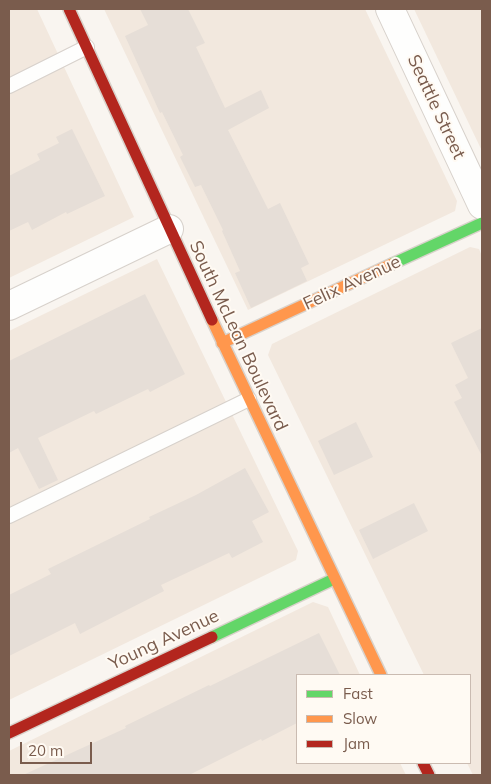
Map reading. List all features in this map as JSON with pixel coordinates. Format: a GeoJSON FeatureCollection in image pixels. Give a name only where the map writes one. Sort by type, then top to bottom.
{"type":"FeatureCollection","features":[{"type":"Feature","properties":{"kind":"main road","name":"South McLean Boulevard"},"geometry":{"type":"LineString","coordinates":[[70,9],[168,229],[381,674]]}},
{"type":"Feature","properties":{"kind":"main road","name":"Felix Avenue"},"geometry":{"type":"LineString","coordinates":[[222,343],[482,223]]}},
{"type":"Feature","properties":{"kind":"main road","name":"Young Avenue"},"geometry":{"type":"LineString","coordinates":[[9,733],[334,578]]}},
{"type":"Feature","properties":{"kind":"street","name":"Seattle Street"},"geometry":{"type":"LineString","coordinates":[[390,9],[482,205]]}},
{"type":"Feature","properties":{"kind":"street"},"geometry":{"type":"LineString","coordinates":[[9,306],[168,229]]}},
{"type":"Feature","properties":{"kind":"lane"},"geometry":{"type":"LineString","coordinates":[[9,86],[87,47]]}},
{"type":"Feature","properties":{"kind":"lane"},"geometry":{"type":"LineString","coordinates":[[9,516],[249,399]]}},
{"type":"Feature","properties":{"kind":"shaded area"},"geometry":{"type":"Polygon","coordinates":[[[9,9],[37,9],[134,217],[9,278],[9,9]]]}},
{"type":"Feature","properties":{"kind":"shaded area"},"geometry":{"type":"Polygon","coordinates":[[[104,9],[365,9],[457,201],[455,211],[248,310],[104,9]]]}},
{"type":"Feature","properties":{"kind":"shaded area"},"geometry":{"type":"Polygon","coordinates":[[[414,9],[482,9],[482,151],[414,9]]]}},
{"type":"Feature","properties":{"kind":"shaded area"},"geometry":{"type":"Polygon","coordinates":[[[470,247],[479,249],[482,256],[482,775],[473,775],[468,764],[471,764],[471,674],[424,674],[268,355],[272,344],[470,247]]]}},
{"type":"Feature","properties":{"kind":"shaded area"},"geometry":{"type":"Polygon","coordinates":[[[157,259],[298,551],[296,560],[9,700],[9,331],[157,259]]]}},
{"type":"Feature","properties":{"kind":"shaded area"},"geometry":{"type":"Polygon","coordinates":[[[313,602],[328,607],[360,674],[296,674],[296,764],[400,764],[406,775],[9,775],[9,751],[313,602]]]}},
{"type":"Feature","properties":{"kind":"building"},"geometry":{"type":"Polygon","coordinates":[[[140,9],[188,9],[205,43],[196,47],[225,108],[261,90],[269,108],[228,130],[268,209],[280,203],[309,264],[301,268],[307,281],[251,308],[235,273],[240,271],[223,230],[201,185],[195,187],[180,157],[183,155],[162,112],[160,113],[125,36],[148,25],[140,9]]]}},
{"type":"Feature","properties":{"kind":"building"},"geometry":{"type":"Polygon","coordinates":[[[72,129],[105,196],[67,214],[66,212],[32,230],[28,222],[9,231],[9,176],[40,160],[37,154],[59,143],[56,137],[72,129]]]}},
{"type":"Feature","properties":{"kind":"building"},"geometry":{"type":"Polygon","coordinates":[[[145,294],[185,374],[150,392],[148,389],[96,414],[94,411],[38,438],[58,480],[39,489],[18,448],[9,453],[9,361],[145,294]]]}},
{"type":"Feature","properties":{"kind":"building"},"geometry":{"type":"Polygon","coordinates":[[[482,328],[482,456],[454,402],[462,398],[455,385],[468,378],[451,343],[482,328]]]}},
{"type":"Feature","properties":{"kind":"building"},"geometry":{"type":"Polygon","coordinates":[[[356,422],[373,457],[334,475],[318,441],[356,422]]]}},
{"type":"Feature","properties":{"kind":"building"},"geometry":{"type":"Polygon","coordinates":[[[245,468],[269,512],[252,521],[263,542],[232,558],[229,553],[161,585],[164,591],[80,634],[75,623],[9,656],[9,595],[51,574],[48,569],[150,519],[149,517],[196,495],[245,468]]]}},
{"type":"Feature","properties":{"kind":"building"},"geometry":{"type":"Polygon","coordinates":[[[414,503],[428,531],[373,559],[359,530],[414,503]]]}},
{"type":"Feature","properties":{"kind":"building"},"geometry":{"type":"Polygon","coordinates":[[[319,633],[340,674],[296,674],[296,724],[189,775],[23,775],[126,728],[125,726],[319,633]]]}},
{"type":"Feature","properties":{"kind":"traffic: fast"},"geometry":{"type":"LineString","coordinates":[[392,264],[482,223]]}},
{"type":"Feature","properties":{"kind":"traffic: fast"},"geometry":{"type":"LineString","coordinates":[[212,637],[334,579]]}},
{"type":"Feature","properties":{"kind":"traffic: slow"},"geometry":{"type":"LineString","coordinates":[[222,343],[392,264]]}},
{"type":"Feature","properties":{"kind":"traffic: slow"},"geometry":{"type":"LineString","coordinates":[[212,320],[381,674]]}},
{"type":"Feature","properties":{"kind":"traffic: jam"},"geometry":{"type":"LineString","coordinates":[[69,9],[212,320]]}},
{"type":"Feature","properties":{"kind":"traffic: jam"},"geometry":{"type":"LineString","coordinates":[[9,733],[212,637]]}},
{"type":"Feature","properties":{"kind":"traffic: jam"},"geometry":{"type":"LineString","coordinates":[[424,764],[429,775]]}}]}
